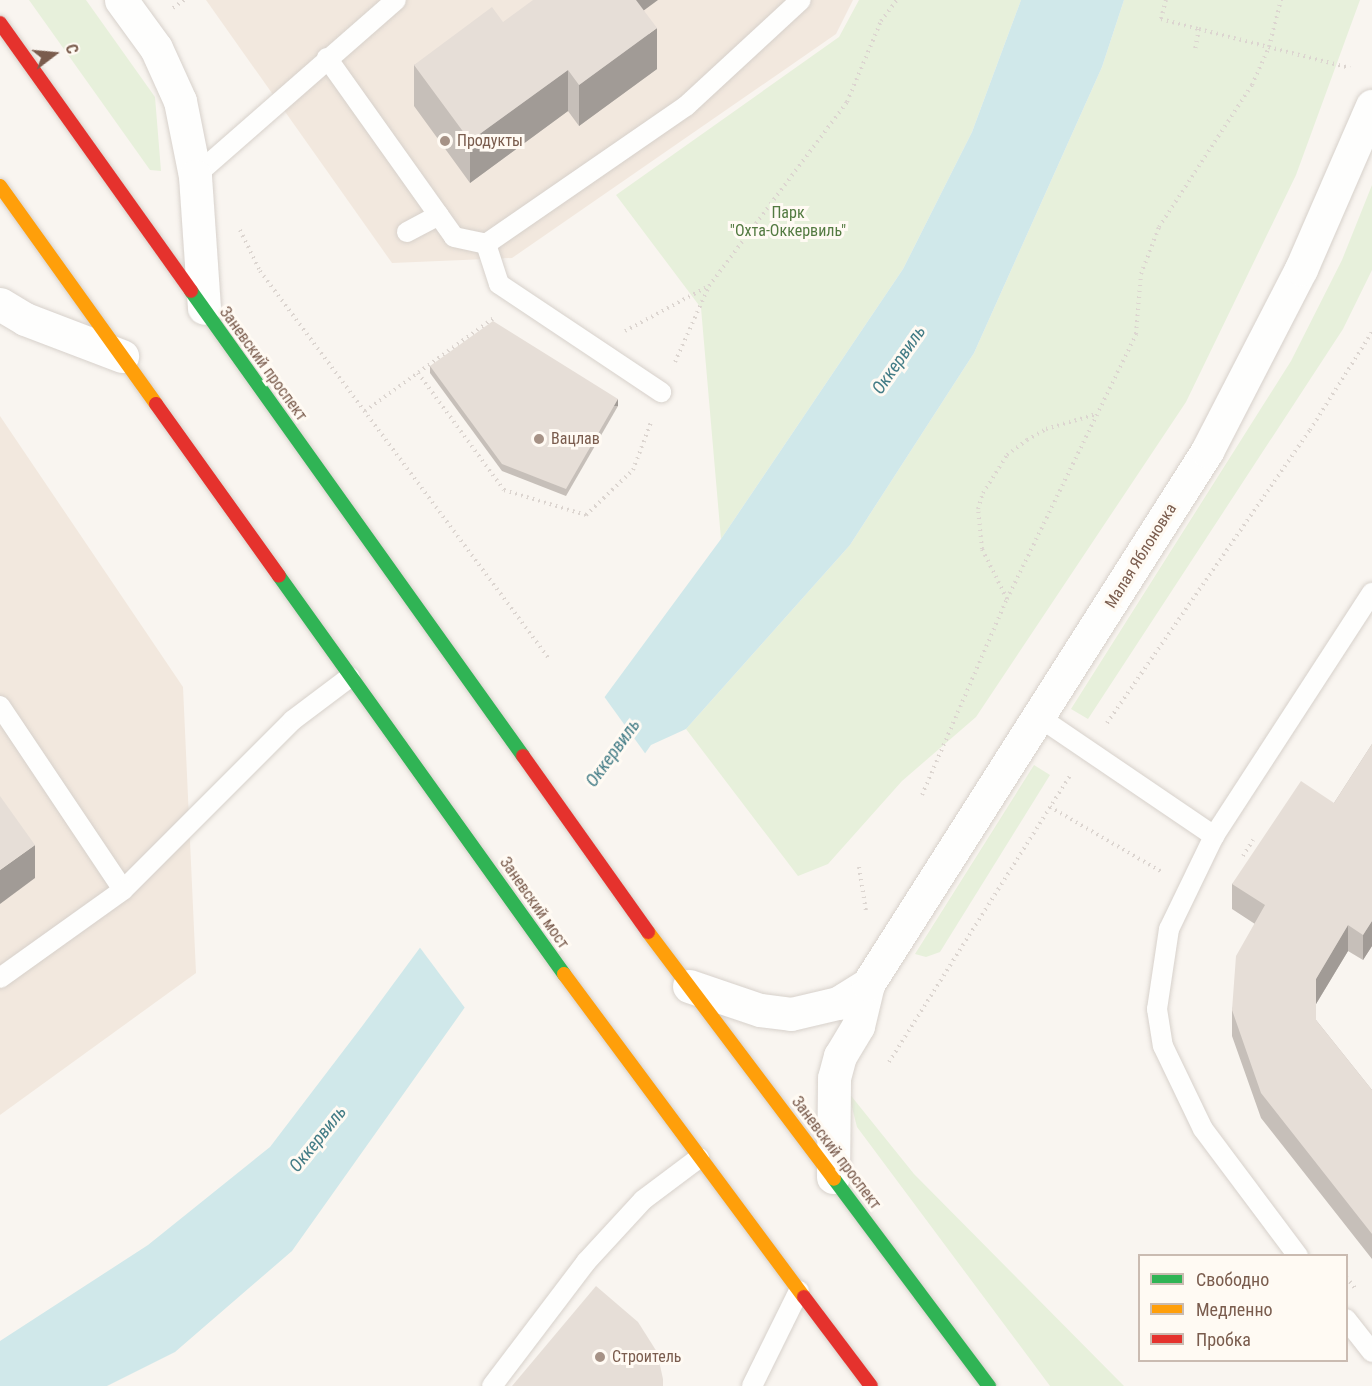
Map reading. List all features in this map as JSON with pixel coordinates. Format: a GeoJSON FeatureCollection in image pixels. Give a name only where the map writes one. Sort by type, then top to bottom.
{"type":"FeatureCollection","features":[{"type":"Feature","properties":{"kind":"main road","name":"Заневский проспект"},"geometry":{"type":"LineString","coordinates":[[0,23],[655,941],[989,1386]]}},
{"type":"Feature","properties":{"kind":"main road"},"geometry":{"type":"LineString","coordinates":[[0,186],[350,677]]}},
{"type":"Feature","properties":{"kind":"main road","name":"Заневский мост"},"geometry":{"type":"LineString","coordinates":[[350,677],[441,799],[601,1026],[699,1158]]}},
{"type":"Feature","properties":{"kind":"main road"},"geometry":{"type":"LineString","coordinates":[[699,1158],[871,1386]]}},
{"type":"Feature","properties":{"kind":"street"},"geometry":{"type":"LineString","coordinates":[[121,0],[156,48],[180,101],[195,176],[204,308]]}},
{"type":"Feature","properties":{"kind":"street","name":"Малая Яблоновка"},"geometry":{"type":"LineString","coordinates":[[833,1177],[834,1078],[840,1056],[858,1026],[868,984],[1207,451],[1301,269],[1372,106]]}},
{"type":"Feature","properties":{"kind":"street"},"geometry":{"type":"LineString","coordinates":[[0,304],[25,319],[122,356]]}},
{"type":"Feature","properties":{"kind":"street","name":"Малая Яблоновка"},"geometry":{"type":"LineString","coordinates":[[689,986],[760,1010],[790,1014],[838,1003],[868,984]]}},
{"type":"Feature","properties":{"kind":"lane"},"geometry":{"type":"LineString","coordinates":[[195,176],[327,58],[396,0]]}},
{"type":"Feature","properties":{"kind":"lane"},"geometry":{"type":"LineString","coordinates":[[327,58],[454,237],[486,244],[686,106],[801,0]]}},
{"type":"Feature","properties":{"kind":"lane"},"geometry":{"type":"LineString","coordinates":[[407,232],[439,215]]}},
{"type":"Feature","properties":{"kind":"lane"},"geometry":{"type":"LineString","coordinates":[[486,244],[499,284],[519,300],[661,392]]}},
{"type":"Feature","properties":{"kind":"lane"},"geometry":{"type":"LineString","coordinates":[[1297,1254],[1203,1129],[1163,1046],[1157,1009],[1169,928],[1214,836],[1372,593]]}},
{"type":"Feature","properties":{"kind":"lane"},"geometry":{"type":"LineString","coordinates":[[0,978],[123,890],[293,720],[350,677]]}},
{"type":"Feature","properties":{"kind":"lane"},"geometry":{"type":"LineString","coordinates":[[3,716],[123,890]]}},
{"type":"Feature","properties":{"kind":"lane"},"geometry":{"type":"LineString","coordinates":[[1039,717],[1214,836]]}},
{"type":"Feature","properties":{"kind":"lane"},"geometry":{"type":"LineString","coordinates":[[492,1386],[586,1262],[643,1200],[699,1158]]}},
{"type":"Feature","properties":{"kind":"lane"},"geometry":{"type":"LineString","coordinates":[[752,1386],[799,1291]]}},
{"type":"Feature","properties":{"kind":"lane"},"geometry":{"type":"LineString","coordinates":[[1348,1320],[1372,1352]]}},
{"type":"Feature","properties":{"kind":"path"},"geometry":{"type":"LineString","coordinates":[[418,373],[504,490],[586,515],[633,470],[661,392],[709,286],[847,102],[881,21],[897,0]]}},
{"type":"Feature","properties":{"kind":"path"},"geometry":{"type":"LineString","coordinates":[[1166,0],[1161,19],[1350,68]]}},
{"type":"Feature","properties":{"kind":"path"},"geometry":{"type":"LineString","coordinates":[[922,795],[967,686],[1007,599],[1136,334],[1141,274],[1159,227],[1252,85],[1269,47],[1281,0]]}},
{"type":"Feature","properties":{"kind":"path"},"geometry":{"type":"LineString","coordinates":[[1195,49],[1199,29]]}},
{"type":"Feature","properties":{"kind":"path"},"geometry":{"type":"LineString","coordinates":[[238,223],[260,271],[550,660]]}},
{"type":"Feature","properties":{"kind":"path"},"geometry":{"type":"LineString","coordinates":[[593,348],[709,286]]}},
{"type":"Feature","properties":{"kind":"path"},"geometry":{"type":"LineString","coordinates":[[366,411],[519,300]]}},
{"type":"Feature","properties":{"kind":"path"},"geometry":{"type":"LineString","coordinates":[[889,1062],[1050,807],[1310,430],[1372,332]]}},
{"type":"Feature","properties":{"kind":"path"},"geometry":{"type":"LineString","coordinates":[[1007,599],[982,549],[978,509],[983,493],[1007,455],[1027,440],[1046,429],[1097,414]]}},
{"type":"Feature","properties":{"kind":"path"},"geometry":{"type":"LineString","coordinates":[[1050,807],[1107,839]]}},
{"type":"Feature","properties":{"kind":"path"},"geometry":{"type":"LineString","coordinates":[[1248,848],[1257,854]]}},
{"type":"Feature","properties":{"kind":"path"},"geometry":{"type":"LineString","coordinates":[[859,867],[866,911]]}},
{"type":"Feature","properties":{"kind":"shaded area"},"geometry":{"type":"Polygon","coordinates":[[[206,0],[853,0],[836,34],[512,258],[392,263],[206,0]]]}},
{"type":"Feature","properties":{"kind":"shaded area"},"geometry":{"type":"Polygon","coordinates":[[[0,416],[183,687],[196,973],[0,1115],[0,416]]]}},
{"type":"Feature","properties":{"kind":"green space"},"geometry":{"type":"Polygon","coordinates":[[[29,0],[86,0],[155,97],[161,171],[150,170],[29,0]]]}},
{"type":"Feature","properties":{"kind":"green space","name":"Парк \"Охта-Оккервиль\""},"geometry":{"type":"Polygon","coordinates":[[[859,0],[1021,0],[972,132],[903,269],[721,539],[701,308],[616,195],[839,37],[859,0]]]}},
{"type":"Feature","properties":{"kind":"green space"},"geometry":{"type":"Polygon","coordinates":[[[1124,0],[1360,0],[1296,175],[1186,402],[976,717],[902,781],[828,864],[798,876],[686,729],[850,545],[974,353],[1102,67],[1124,0]]]}},
{"type":"Feature","properties":{"kind":"green space"},"geometry":{"type":"Polygon","coordinates":[[[1372,185],[1372,270],[1343,329],[1088,719],[1071,709],[1291,361],[1342,260],[1372,185]]]}},
{"type":"Feature","properties":{"kind":"green space"},"geometry":{"type":"Polygon","coordinates":[[[1034,765],[1050,775],[940,952],[926,957],[915,954],[1034,765]]]}},
{"type":"Feature","properties":{"kind":"green space"},"geometry":{"type":"Polygon","coordinates":[[[848,1092],[914,1174],[1124,1386],[1050,1386],[857,1127],[848,1092]]]}},
{"type":"Feature","properties":{"kind":"water","name":"Оккервиль"},"geometry":{"type":"Polygon","coordinates":[[[1021,0],[1124,0],[1102,67],[974,353],[850,545],[686,729],[651,745],[292,1251],[175,1352],[107,1386],[0,1386],[0,1341],[148,1245],[270,1147],[363,1025],[721,539],[903,269],[972,132],[1021,0]]]}},
{"type":"Feature","properties":{"kind":"pier"},"geometry":{"type":"Polygon","coordinates":[[[603,695],[647,756],[468,1012],[418,945],[603,695]]]}},
{"type":"Feature","properties":{"kind":"building"},"geometry":{"type":"Polygon","coordinates":[[[533,0],[636,0],[657,28],[579,85],[568,70],[470,141],[414,65],[492,7],[503,22],[533,0]]]}},
{"type":"Feature","properties":{"kind":"building","name":"Вацлав"},"geometry":{"type":"Polygon","coordinates":[[[493,321],[618,399],[566,489],[502,464],[430,366],[493,321]]]}},
{"type":"Feature","properties":{"kind":"building"},"geometry":{"type":"Polygon","coordinates":[[[1372,744],[1372,921],[1363,935],[1348,925],[1316,979],[1316,1020],[1372,1090],[1372,1234],[1261,1093],[1232,1010],[1236,956],[1265,905],[1232,884],[1301,781],[1334,803],[1372,744]]]}},
{"type":"Feature","properties":{"kind":"building"},"geometry":{"type":"Polygon","coordinates":[[[0,796],[35,845],[0,870],[0,796]]]}},
{"type":"Feature","properties":{"kind":"building","name":"Строитель"},"geometry":{"type":"Polygon","coordinates":[[[596,1286],[638,1322],[657,1352],[663,1386],[512,1386],[596,1286]]]}},
{"type":"Feature","properties":{"kind":"traffic: fast"},"geometry":{"type":"LineString","coordinates":[[191,291],[523,756]]}},
{"type":"Feature","properties":{"kind":"traffic: fast"},"geometry":{"type":"LineString","coordinates":[[279,576],[564,974]]}},
{"type":"Feature","properties":{"kind":"traffic: fast"},"geometry":{"type":"LineString","coordinates":[[834,1179],[989,1386]]}},
{"type":"Feature","properties":{"kind":"traffic: slow"},"geometry":{"type":"LineString","coordinates":[[0,186],[156,404]]}},
{"type":"Feature","properties":{"kind":"traffic: slow"},"geometry":{"type":"LineString","coordinates":[[648,932],[834,1179]]}},
{"type":"Feature","properties":{"kind":"traffic: slow"},"geometry":{"type":"LineString","coordinates":[[564,974],[804,1297]]}},
{"type":"Feature","properties":{"kind":"traffic: jam"},"geometry":{"type":"LineString","coordinates":[[0,23],[191,291]]}},
{"type":"Feature","properties":{"kind":"traffic: jam"},"geometry":{"type":"LineString","coordinates":[[156,404],[279,576]]}},
{"type":"Feature","properties":{"kind":"traffic: jam"},"geometry":{"type":"LineString","coordinates":[[523,756],[648,932]]}},
{"type":"Feature","properties":{"kind":"traffic: jam"},"geometry":{"type":"LineString","coordinates":[[804,1297],[871,1386]]}},
{"type":"Feature","properties":{"kind":"place","name":"Продукты"},"geometry":{"type":"Point","coordinates":[445,141]}},
{"type":"Feature","properties":{"kind":"place","name":"Вацлав"},"geometry":{"type":"Point","coordinates":[539,439]}},
{"type":"Feature","properties":{"kind":"place","name":"Строитель"},"geometry":{"type":"Point","coordinates":[600,1357]}}]}
